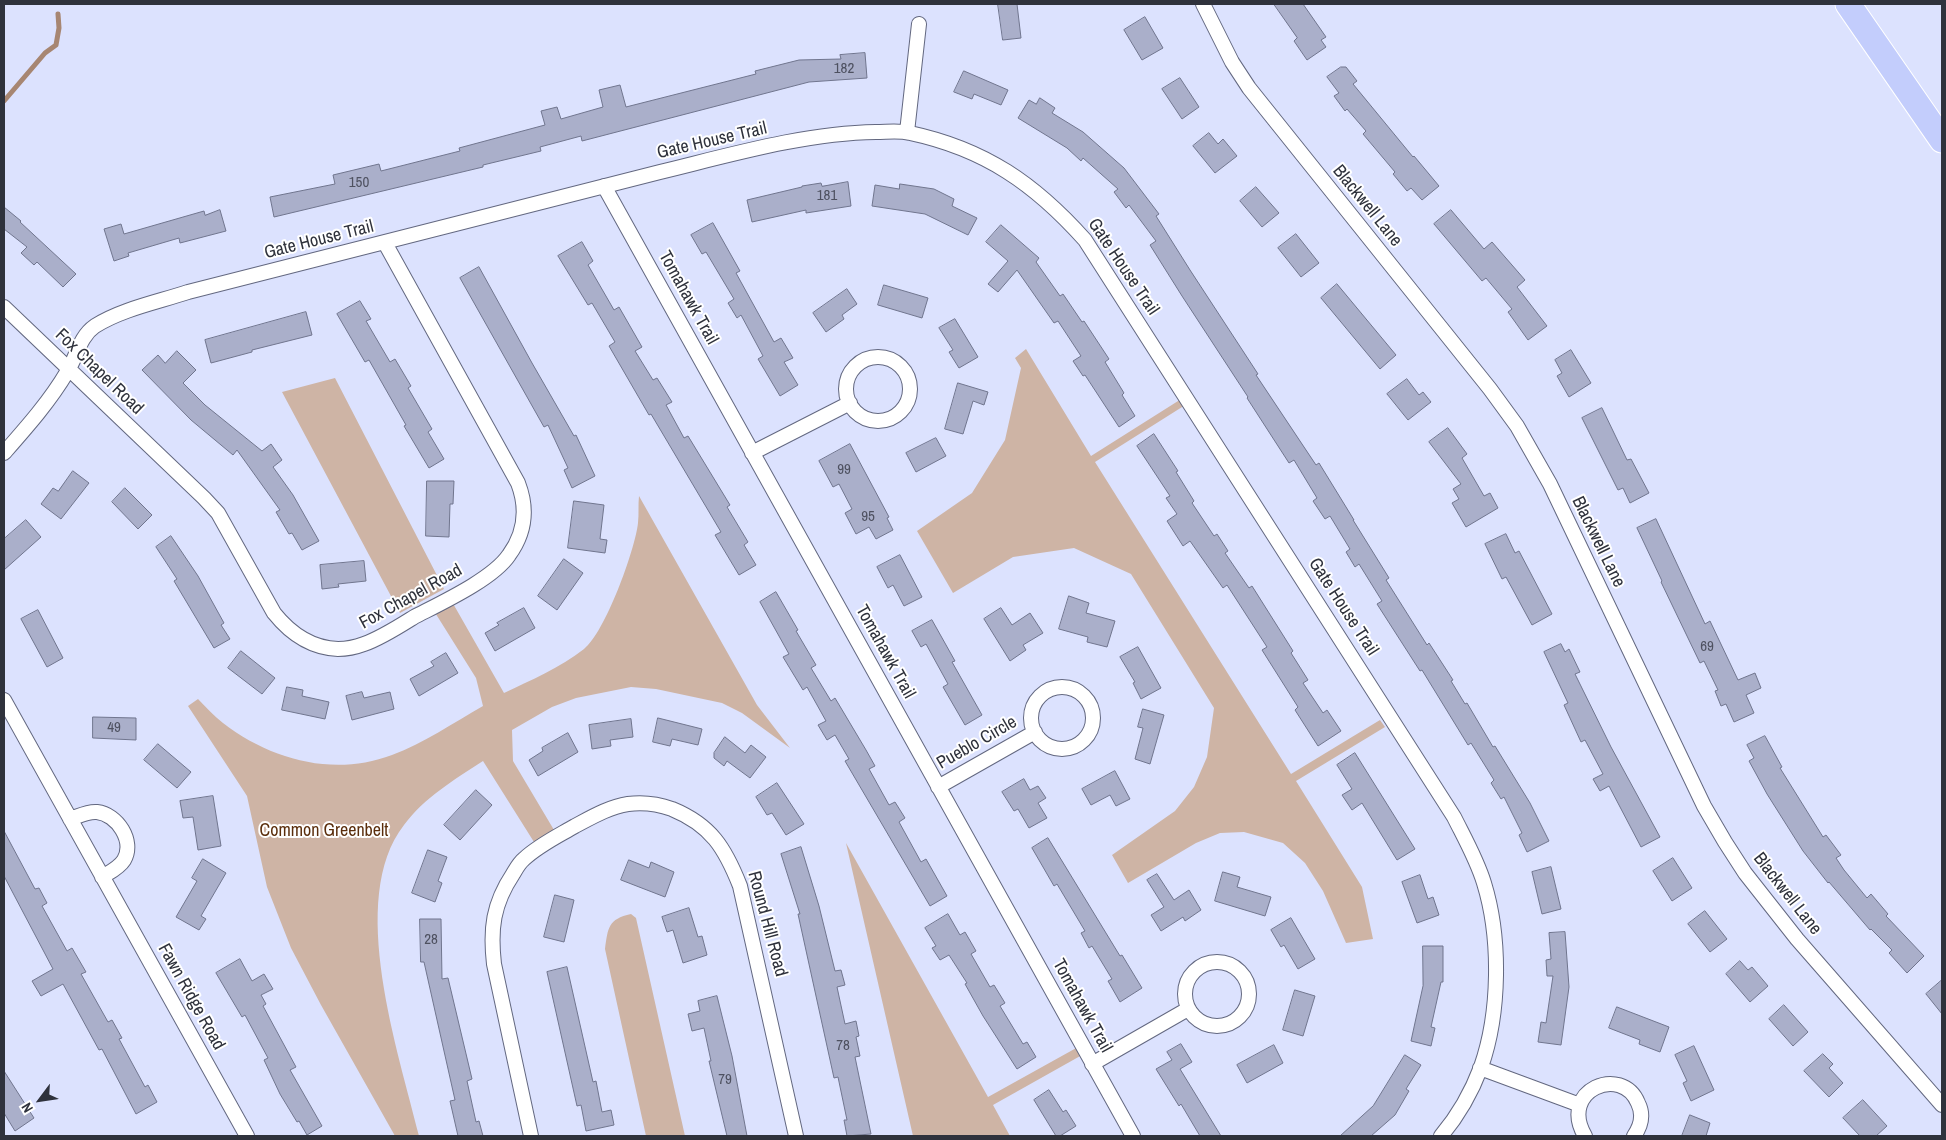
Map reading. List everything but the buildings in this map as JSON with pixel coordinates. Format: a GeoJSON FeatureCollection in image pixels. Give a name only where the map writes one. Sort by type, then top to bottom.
{"type":"FeatureCollection","features":[{"type":"Feature","properties":{"kind":"highway"},"geometry":{"type":"LineString","coordinates":[[1848,4],[1942,140]]}},
{"type":"Feature","properties":{"kind":"street","name":"Blackwell Lane"},"geometry":{"type":"LineString","coordinates":[[1203,4],[1232,62],[1249,88],[1490,389],[1516,426],[1550,484],[1704,806],[1745,873],[1797,939],[1942,1105]]}},
{"type":"Feature","properties":{"kind":"street"},"geometry":{"type":"LineString","coordinates":[[907,132],[919,24]]}},
{"type":"Feature","properties":{"kind":"street","name":"Gate House Trail"},"geometry":{"type":"LineString","coordinates":[[4,453],[68,370],[82,340],[93,327],[110,319],[188,292],[604,186],[806,139],[859,132],[907,132],[976,154],[1008,170],[1037,192],[1063,215],[1085,240],[1454,818],[1471,850],[1484,883],[1493,925],[1496,953],[1494,1002],[1488,1041],[1480,1068],[1465,1099],[1441,1136]]}},
{"type":"Feature","properties":{"kind":"street","name":"Tomahawk Trail"},"geometry":{"type":"LineString","coordinates":[[604,186],[1133,1136]]}},
{"type":"Feature","properties":{"kind":"street","name":"Fox Chapel Road"},"geometry":{"type":"LineString","coordinates":[[4,307],[218,513],[274,613],[284,626],[307,642],[337,649],[351,648],[364,644],[490,574],[509,556],[516,544],[525,518],[523,495],[518,483],[385,243]]}},
{"type":"Feature","properties":{"kind":"street"},"geometry":{"type":"LineString","coordinates":[[886,357],[903,368],[908,377],[909,398],[904,408],[886,420],[865,418],[856,412],[850,403],[847,383],[857,365],[866,359],[886,357]]}},
{"type":"Feature","properties":{"kind":"street"},"geometry":{"type":"LineString","coordinates":[[752,454],[850,403]]}},
{"type":"Feature","properties":{"kind":"street","name":"Pueblo Circle"},"geometry":{"type":"LineString","coordinates":[[1069,687],[1078,691],[1091,706],[1092,727],[1080,744],[1060,749],[1050,746],[1041,740],[1035,732],[1032,718],[1035,703],[1041,695],[1050,689],[1069,687]]}},
{"type":"Feature","properties":{"kind":"street","name":"Fawn Ridge Road"},"geometry":{"type":"LineString","coordinates":[[4,700],[247,1136]]}},
{"type":"Feature","properties":{"kind":"street","name":"Pueblo Circle"},"geometry":{"type":"LineString","coordinates":[[938,787],[1035,732]]}},
{"type":"Feature","properties":{"kind":"street","name":"Round Hill Road"},"geometry":{"type":"LineString","coordinates":[[531,1136],[494,964],[493,918],[499,900],[522,860],[535,850],[602,812],[627,804],[648,803],[667,807],[690,816],[707,830],[719,844],[730,862],[742,895],[796,1136]]}},
{"type":"Feature","properties":{"kind":"street"},"geometry":{"type":"LineString","coordinates":[[70,819],[97,812],[110,816],[122,828],[128,845],[125,859],[116,868],[102,877]]}},
{"type":"Feature","properties":{"kind":"street"},"geometry":{"type":"LineString","coordinates":[[1214,961],[1234,966],[1248,982],[1250,993],[1248,1004],[1235,1021],[1215,1026],[1204,1024],[1188,1009],[1185,999],[1185,988],[1188,978],[1204,964],[1214,961]]}},
{"type":"Feature","properties":{"kind":"street"},"geometry":{"type":"LineString","coordinates":[[1092,1064],[1188,1009]]}},
{"type":"Feature","properties":{"kind":"street"},"geometry":{"type":"LineString","coordinates":[[1480,1068],[1580,1105]]}},
{"type":"Feature","properties":{"kind":"street"},"geometry":{"type":"LineString","coordinates":[[1585,1136],[1579,1127],[1577,1116],[1584,1096],[1592,1089],[1601,1085],[1611,1084],[1621,1086],[1634,1096],[1641,1109],[1642,1119],[1639,1129],[1634,1136]]}},
{"type":"Feature","properties":{"kind":"green space"},"geometry":{"type":"Polygon","coordinates":[[[1026,349],[1091,456],[1186,396],[1190,402],[1095,462],[1291,774],[1380,720],[1385,727],[1296,781],[1362,887],[1373,939],[1346,943],[1323,891],[1305,863],[1283,843],[1244,832],[1220,833],[1196,843],[1128,883],[1112,855],[1175,811],[1194,787],[1207,757],[1214,708],[1131,574],[1074,548],[1013,557],[953,593],[917,531],[972,493],[1005,440],[1021,368],[1015,358],[1026,349]]]}},
{"type":"Feature","properties":{"kind":"green space"},"geometry":{"type":"Polygon","coordinates":[[[335,378],[444,589],[400,613],[282,392],[335,378]]]}},
{"type":"Feature","properties":{"kind":"green space","name":"Common Greenbelt"},"geometry":{"type":"Polygon","coordinates":[[[639,496],[757,705],[790,748],[742,713],[722,703],[656,689],[631,687],[576,698],[552,707],[512,730],[513,761],[554,830],[534,842],[483,761],[440,790],[421,806],[404,825],[387,856],[379,893],[378,934],[382,977],[390,1021],[419,1136],[395,1136],[291,948],[267,887],[247,796],[188,706],[198,699],[220,720],[242,736],[262,747],[304,761],[348,764],[370,761],[404,750],[427,739],[483,706],[476,678],[434,611],[451,600],[504,693],[555,668],[584,649],[592,640],[610,609],[636,536],[639,496]]]}},
{"type":"Feature","properties":{"kind":"green space"},"geometry":{"type":"Polygon","coordinates":[[[846,843],[988,1097],[1078,1047],[1082,1055],[993,1105],[1010,1136],[913,1136],[846,843]]]}},
{"type":"Feature","properties":{"kind":"green space"},"geometry":{"type":"Polygon","coordinates":[[[631,914],[636,918],[685,1136],[646,1136],[605,949],[610,926],[623,916],[631,914]]]}},
{"type":"Feature","properties":{"kind":"waterway"},"geometry":{"type":"LineString","coordinates":[[4,101],[45,53],[56,45],[59,28],[58,14]]}}]}
